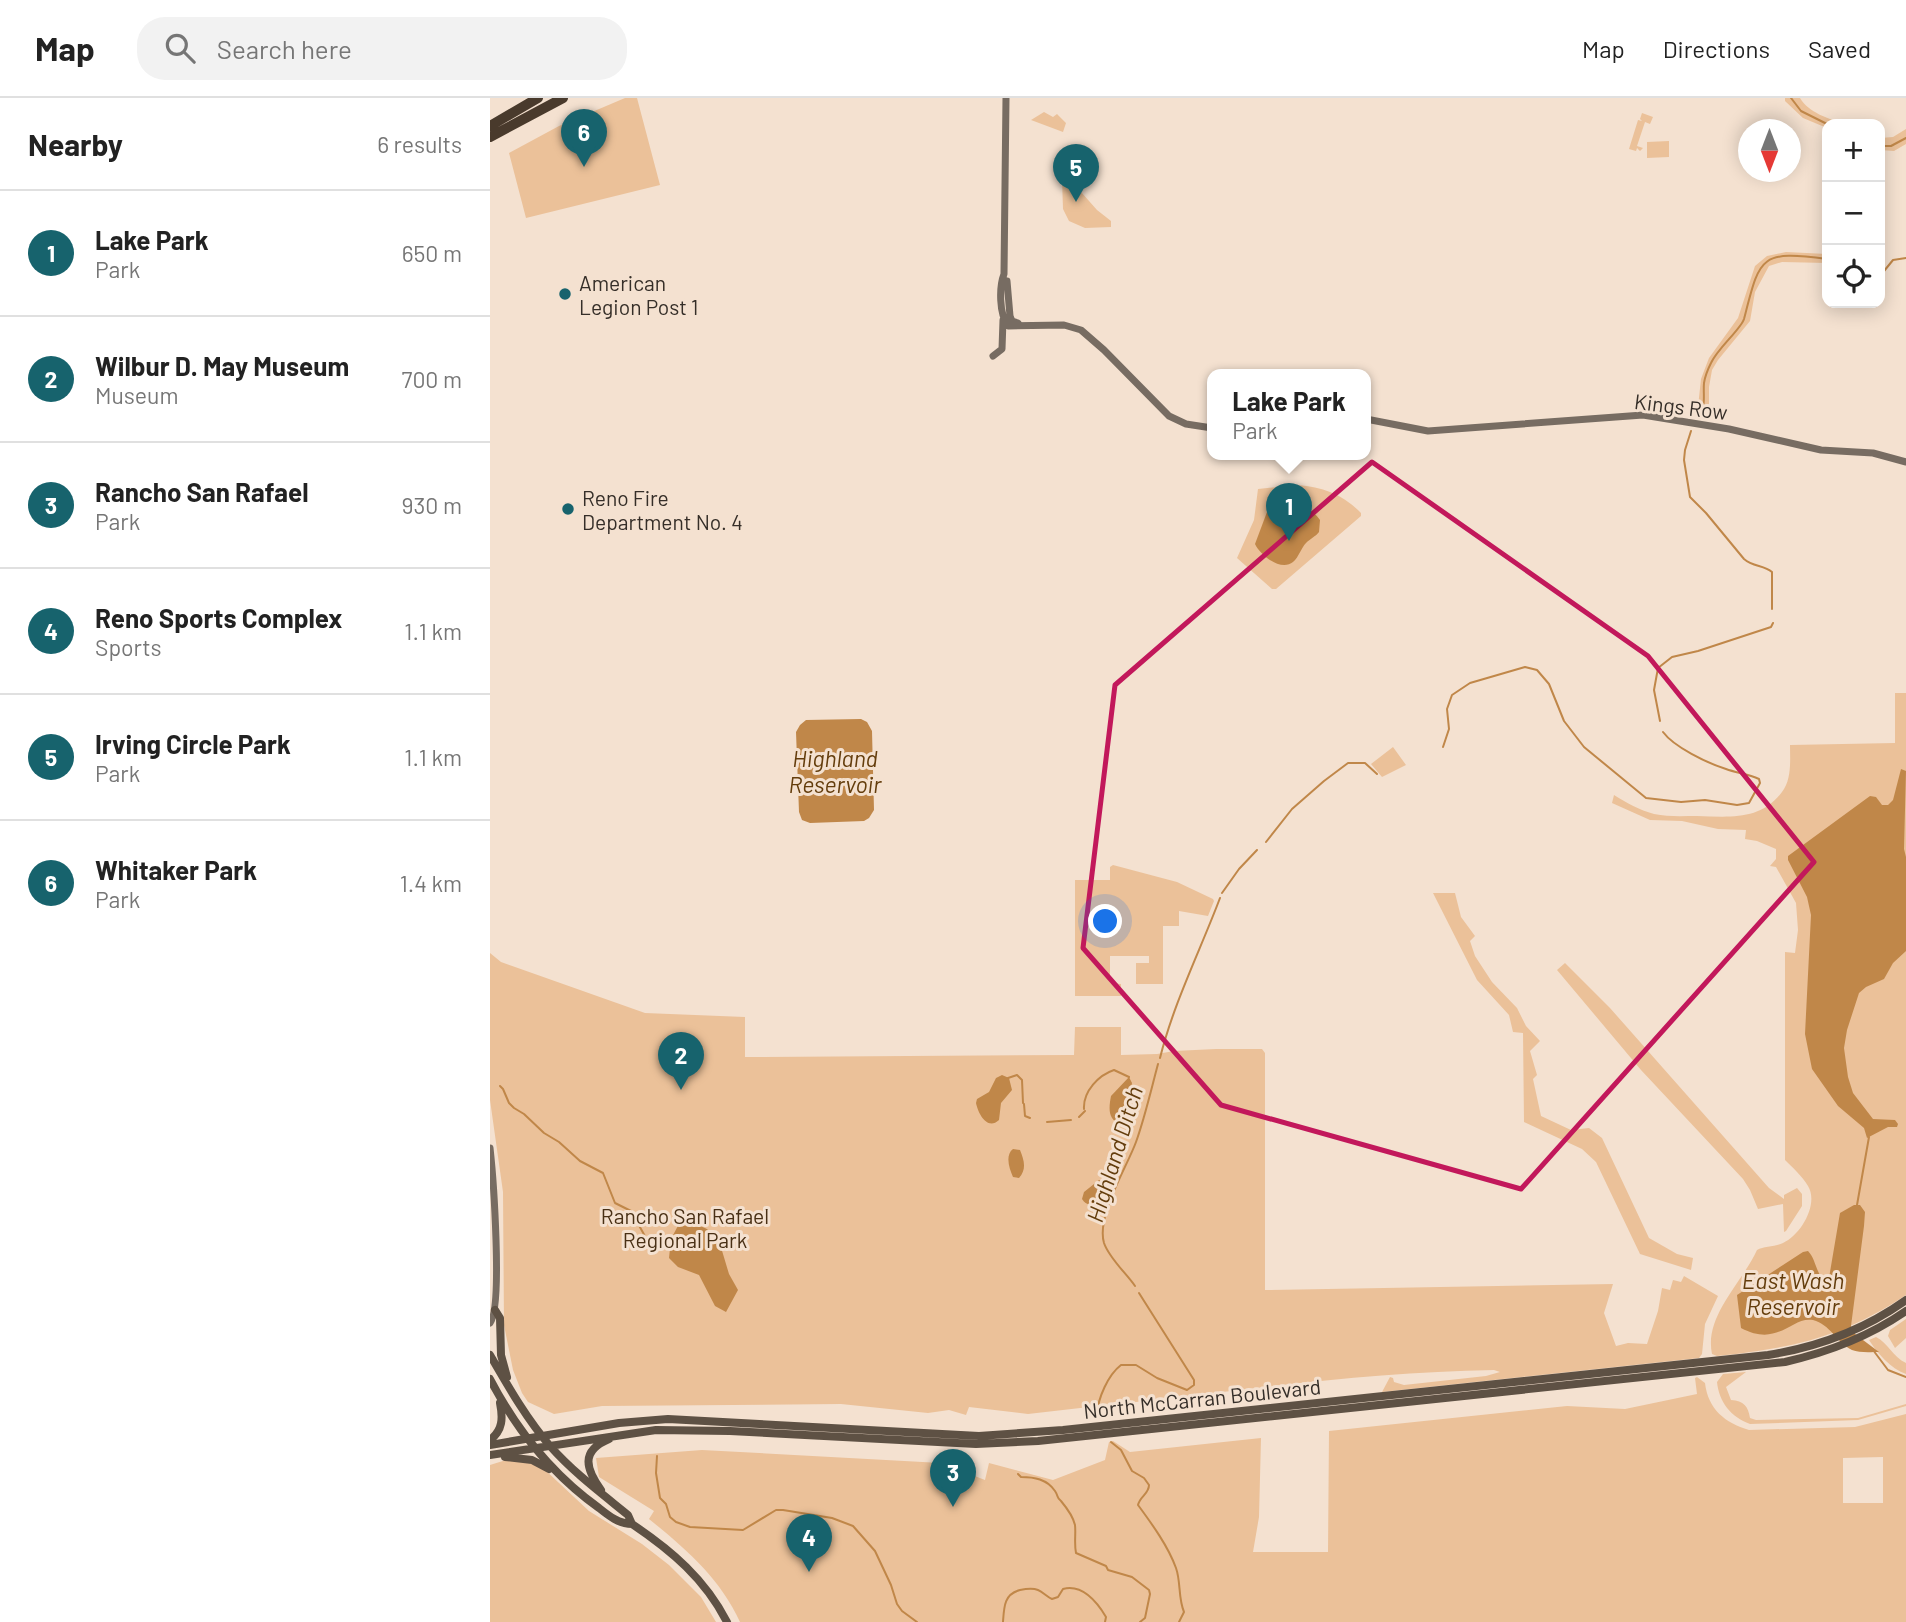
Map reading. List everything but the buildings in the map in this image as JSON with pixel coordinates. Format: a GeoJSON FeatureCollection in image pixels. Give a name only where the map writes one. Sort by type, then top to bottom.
{"type":"FeatureCollection","features":[{"type":"Feature","properties":{"kind":"highway"},"geometry":{"type":"LineString","coordinates":[[490,126],[538,98]]}},
{"type":"Feature","properties":{"kind":"highway"},"geometry":{"type":"LineString","coordinates":[[490,137],[563,98]]}},
{"type":"Feature","properties":{"kind":"main road"},"geometry":{"type":"LineString","coordinates":[[1006,98],[1002,280],[1007,326],[1064,325],[1081,330],[1169,416],[1186,424],[1207,427]]}},
{"type":"Feature","properties":{"kind":"main road"},"geometry":{"type":"LineString","coordinates":[[1006,316],[1013,322],[1028,325]]}},
{"type":"Feature","properties":{"kind":"main road"},"geometry":{"type":"LineString","coordinates":[[992,356],[1002,349],[1006,316]]}},
{"type":"Feature","properties":{"kind":"main road","name":"Kings Row"},"geometry":{"type":"LineString","coordinates":[[1371,420],[1428,431],[1643,415],[1729,429],[1821,450],[1879,453],[1906,462]]}},
{"type":"Feature","properties":{"kind":"main road"},"geometry":{"type":"LineString","coordinates":[[490,1148],[495,1310],[490,1324]]}},
{"type":"Feature","properties":{"kind":"main road"},"geometry":{"type":"LineString","coordinates":[[1877,1324],[1906,1300]]}},
{"type":"Feature","properties":{"kind":"main road"},"geometry":{"type":"LineString","coordinates":[[495,1310],[500,1318],[501,1355],[511,1390]]}},
{"type":"Feature","properties":{"kind":"main road","name":"North McCarran Boulevard"},"geometry":{"type":"LineString","coordinates":[[1453,1393],[1782,1353],[1825,1342],[1906,1311]]}},
{"type":"Feature","properties":{"kind":"main road","name":"North McCarran Boulevard"},"geometry":{"type":"LineString","coordinates":[[493,1441],[619,1423],[668,1419],[996,1444],[1453,1393],[1785,1362],[1822,1352],[1866,1335],[1877,1324]]}},
{"type":"Feature","properties":{"kind":"main road"},"geometry":{"type":"LineString","coordinates":[[490,1355],[542,1436],[576,1473],[628,1515],[632,1524]]}},
{"type":"Feature","properties":{"kind":"main road"},"geometry":{"type":"LineString","coordinates":[[490,1379],[527,1438],[563,1478],[619,1522],[632,1524],[684,1563],[711,1594],[727,1622]]}},
{"type":"Feature","properties":{"kind":"main road"},"geometry":{"type":"LineString","coordinates":[[493,1441],[503,1417],[498,1394]]}},
{"type":"Feature","properties":{"kind":"main road","name":"North McCarran Boulevard"},"geometry":{"type":"LineString","coordinates":[[493,1456],[631,1432],[689,1430],[922,1437]]}},
{"type":"Feature","properties":{"kind":"main road"},"geometry":{"type":"LineString","coordinates":[[606,1498],[591,1474],[589,1457],[599,1443],[631,1432]]}},
{"type":"Feature","properties":{"kind":"main road"},"geometry":{"type":"LineString","coordinates":[[493,1456],[532,1460],[563,1478]]}},
{"type":"Feature","properties":{"kind":"highlighted area"},"geometry":{"type":"Polygon","coordinates":[[[1372,462],[1648,656],[1814,862],[1521,1189],[1221,1105],[1083,948],[1115,685],[1372,462]]]}},
{"type":"Feature","properties":{"kind":"green space"},"geometry":{"type":"Polygon","coordinates":[[[625,98],[637,98],[660,185],[526,218],[509,153],[559,126],[625,98]]]}},
{"type":"Feature","properties":{"kind":"green space"},"geometry":{"type":"Polygon","coordinates":[[[1785,98],[1800,98],[1814,111],[1830,119],[1822,119],[1822,126],[1803,118],[1785,98]]]}},
{"type":"Feature","properties":{"kind":"green space"},"geometry":{"type":"Polygon","coordinates":[[[1044,112],[1053,117],[1057,114],[1066,123],[1063,132],[1031,120],[1044,112]]]}},
{"type":"Feature","properties":{"kind":"green space"},"geometry":{"type":"Polygon","coordinates":[[[1642,113],[1653,117],[1650,124],[1645,122],[1637,146],[1643,148],[1640,151],[1637,148],[1636,151],[1629,149],[1638,120],[1642,121],[1642,113]]]}},
{"type":"Feature","properties":{"kind":"green space"},"geometry":{"type":"Polygon","coordinates":[[[1906,129],[1906,144],[1894,151],[1885,150],[1885,138],[1893,137],[1906,129]]]}},
{"type":"Feature","properties":{"kind":"green space"},"geometry":{"type":"Polygon","coordinates":[[[1669,141],[1669,157],[1647,158],[1647,142],[1669,141]]]}},
{"type":"Feature","properties":{"kind":"green space"},"geometry":{"type":"Polygon","coordinates":[[[1066,175],[1097,210],[1111,221],[1111,227],[1085,228],[1069,221],[1063,209],[1062,179],[1066,175]]]}},
{"type":"Feature","properties":{"kind":"green space"},"geometry":{"type":"Polygon","coordinates":[[[1786,252],[1822,254],[1822,263],[1782,262],[1769,266],[1755,292],[1750,321],[1712,370],[1705,417],[1697,416],[1701,379],[1709,358],[1738,318],[1755,266],[1767,256],[1786,252]]]}},
{"type":"Feature","properties":{"kind":"green space"},"geometry":{"type":"Polygon","coordinates":[[[1298,485],[1324,490],[1340,497],[1361,513],[1361,516],[1276,589],[1272,589],[1237,558],[1254,520],[1258,489],[1298,485]]]}},
{"type":"Feature","properties":{"kind":"green space"},"geometry":{"type":"Polygon","coordinates":[[[1895,693],[1906,693],[1906,1295],[1860,1322],[1816,1339],[1717,1356],[1712,1354],[1714,1326],[1726,1300],[1757,1250],[1790,1239],[1802,1226],[1810,1210],[1811,1193],[1808,1186],[1785,1160],[1785,952],[1795,953],[1798,930],[1796,903],[1776,867],[1770,866],[1776,859],[1776,849],[1745,839],[1746,830],[1718,829],[1682,821],[1650,820],[1612,803],[1614,795],[1638,808],[1659,815],[1732,816],[1754,813],[1774,801],[1785,787],[1790,769],[1790,745],[1895,743],[1895,693]]]}},
{"type":"Feature","properties":{"kind":"green space"},"geometry":{"type":"Polygon","coordinates":[[[1393,747],[1406,765],[1382,777],[1371,764],[1393,747]]]}},
{"type":"Feature","properties":{"kind":"green space"},"geometry":{"type":"Polygon","coordinates":[[[1113,865],[1177,882],[1214,901],[1208,916],[1179,911],[1179,926],[1163,926],[1163,984],[1136,984],[1136,963],[1149,963],[1149,956],[1110,956],[1110,983],[1121,984],[1121,996],[1075,996],[1075,880],[1110,880],[1110,867],[1113,865]]]}},
{"type":"Feature","properties":{"kind":"green space"},"geometry":{"type":"Polygon","coordinates":[[[1433,893],[1455,893],[1461,917],[1475,936],[1470,941],[1475,956],[1492,982],[1517,1008],[1526,1026],[1540,1041],[1530,1051],[1537,1075],[1533,1079],[1541,1116],[1571,1130],[1589,1128],[1602,1138],[1649,1238],[1677,1254],[1693,1258],[1691,1270],[1640,1254],[1596,1162],[1582,1149],[1524,1122],[1523,1033],[1513,1032],[1509,1015],[1477,980],[1433,893]]]}},
{"type":"Feature","properties":{"kind":"green space","name":"Rancho San Rafael Regional Park"},"geometry":{"type":"Polygon","coordinates":[[[490,953],[501,962],[645,1013],[745,1017],[745,1057],[1074,1055],[1075,1027],[1121,1027],[1121,1055],[1262,1049],[1265,1053],[1265,1290],[1613,1284],[1604,1313],[1616,1346],[1628,1343],[1647,1344],[1662,1288],[1670,1290],[1673,1280],[1681,1282],[1684,1276],[1718,1296],[1705,1324],[1702,1354],[1699,1358],[1382,1392],[1390,1377],[1394,1382],[1404,1385],[1500,1372],[1494,1370],[1397,1374],[1301,1383],[1109,1405],[1101,1419],[1097,1419],[1089,1407],[1028,1414],[969,1407],[966,1415],[949,1410],[928,1413],[841,1404],[602,1406],[554,1414],[528,1402],[522,1393],[513,1370],[504,1325],[503,1192],[490,1100],[490,953]]]}},
{"type":"Feature","properties":{"kind":"green space"},"geometry":{"type":"Polygon","coordinates":[[[1565,963],[1610,1008],[1769,1188],[1784,1199],[1784,1195],[1797,1188],[1802,1194],[1802,1206],[1786,1231],[1784,1232],[1783,1204],[1758,1209],[1743,1179],[1641,1070],[1557,970],[1565,963]]]}},
{"type":"Feature","properties":{"kind":"green space"},"geometry":{"type":"Polygon","coordinates":[[[1906,1319],[1906,1338],[1895,1348],[1888,1336],[1890,1330],[1906,1319]]]}},
{"type":"Feature","properties":{"kind":"green space"},"geometry":{"type":"Polygon","coordinates":[[[1876,1337],[1906,1363],[1906,1374],[1890,1364],[1876,1350],[1869,1340],[1876,1337]]]}},
{"type":"Feature","properties":{"kind":"green space"},"geometry":{"type":"Polygon","coordinates":[[[1746,1372],[1726,1387],[1731,1400],[1745,1405],[1750,1418],[1756,1420],[1858,1418],[1906,1406],[1858,1420],[1750,1424],[1727,1408],[1720,1396],[1717,1382],[1723,1374],[1746,1372]]]}},
{"type":"Feature","properties":{"kind":"green space"},"geometry":{"type":"Polygon","coordinates":[[[1695,1378],[1705,1383],[1710,1400],[1719,1414],[1749,1430],[1855,1427],[1906,1414],[1906,1622],[740,1622],[712,1578],[689,1553],[649,1519],[654,1511],[599,1477],[596,1458],[702,1450],[941,1463],[985,1480],[989,1463],[1053,1480],[1105,1460],[1109,1442],[1113,1441],[1130,1452],[1261,1438],[1259,1517],[1253,1552],[1328,1552],[1329,1431],[1567,1406],[1625,1409],[1697,1394],[1695,1378]],[[1883,1457],[1843,1458],[1843,1503],[1883,1503],[1883,1457]]]}},
{"type":"Feature","properties":{"kind":"green space"},"geometry":{"type":"Polygon","coordinates":[[[506,1460],[522,1460],[543,1468],[589,1511],[642,1544],[669,1565],[701,1597],[716,1622],[490,1622],[490,1465],[506,1460]]]}},
{"type":"Feature","properties":{"kind":"water"},"geometry":{"type":"Polygon","coordinates":[[[1276,504],[1295,505],[1306,509],[1320,520],[1319,532],[1288,565],[1271,561],[1255,544],[1267,512],[1276,504]]]}},
{"type":"Feature","properties":{"kind":"water","name":"Highland Reservoir"},"geometry":{"type":"Polygon","coordinates":[[[861,719],[867,722],[872,731],[874,810],[864,821],[810,823],[802,820],[799,812],[796,732],[800,725],[806,720],[861,719]]]}},
{"type":"Feature","properties":{"kind":"water"},"geometry":{"type":"Polygon","coordinates":[[[1901,769],[1906,771],[1906,951],[1893,963],[1884,979],[1859,993],[1844,1048],[1853,1093],[1873,1119],[1895,1120],[1898,1124],[1897,1127],[1888,1127],[1867,1138],[1864,1128],[1838,1106],[1812,1069],[1805,1034],[1811,915],[1807,897],[1788,856],[1870,796],[1876,797],[1882,805],[1888,805],[1893,800],[1901,769]]]}},
{"type":"Feature","properties":{"kind":"water"},"geometry":{"type":"Polygon","coordinates":[[[1002,1075],[1009,1078],[1012,1090],[1001,1103],[999,1120],[995,1123],[987,1122],[981,1116],[977,1099],[989,1092],[996,1078],[1002,1075]]]}},
{"type":"Feature","properties":{"kind":"water"},"geometry":{"type":"Polygon","coordinates":[[[1129,1077],[1132,1083],[1128,1096],[1128,1115],[1121,1124],[1111,1116],[1110,1100],[1129,1077]]]}},
{"type":"Feature","properties":{"kind":"water"},"geometry":{"type":"Polygon","coordinates":[[[1013,1149],[1020,1150],[1024,1161],[1019,1178],[1013,1177],[1009,1166],[1008,1158],[1013,1149]]]}},
{"type":"Feature","properties":{"kind":"water"},"geometry":{"type":"Polygon","coordinates":[[[1099,1180],[1103,1181],[1103,1188],[1096,1203],[1086,1203],[1082,1199],[1084,1192],[1099,1180]]]}},
{"type":"Feature","properties":{"kind":"water","name":"East Wash Reservoir"},"geometry":{"type":"Polygon","coordinates":[[[1854,1205],[1860,1205],[1865,1212],[1851,1326],[1855,1334],[1879,1352],[1852,1350],[1824,1325],[1813,1320],[1798,1322],[1765,1335],[1741,1328],[1737,1295],[1803,1252],[1808,1251],[1811,1254],[1825,1281],[1829,1278],[1840,1213],[1854,1205]]]}},
{"type":"Feature","properties":{"kind":"water"},"geometry":{"type":"Polygon","coordinates":[[[681,1220],[707,1229],[720,1244],[729,1274],[738,1290],[726,1312],[715,1306],[699,1275],[678,1267],[669,1258],[671,1239],[681,1220]]]}},
{"type":"Feature","properties":{"kind":"waterway","name":"Highland Ditch"},"geometry":{"type":"LineString","coordinates":[[1791,98],[1801,111],[1822,122]]}},
{"type":"Feature","properties":{"kind":"waterway","name":"Highland Ditch"},"geometry":{"type":"LineString","coordinates":[[1885,146],[1891,146],[1906,138]]}},
{"type":"Feature","properties":{"kind":"waterway","name":"Highland Ditch"},"geometry":{"type":"LineString","coordinates":[[1700,415],[1708,370],[1714,357],[1742,323],[1759,270],[1766,262],[1775,258],[1805,256],[1822,258]]}},
{"type":"Feature","properties":{"kind":"waterway","name":"Highland Ditch"},"geometry":{"type":"LineString","coordinates":[[1885,270],[1893,260],[1906,258]]}},
{"type":"Feature","properties":{"kind":"waterway","name":"Highland Ditch"},"geometry":{"type":"LineString","coordinates":[[1691,431],[1684,460],[1690,497],[1744,559],[1772,572],[1772,609]]}},
{"type":"Feature","properties":{"kind":"waterway","name":"Highland Ditch"},"geometry":{"type":"LineString","coordinates":[[1660,721],[1654,690],[1658,668],[1672,657],[1771,627],[1773,623]]}},
{"type":"Feature","properties":{"kind":"waterway","name":"Highland Ditch"},"geometry":{"type":"LineString","coordinates":[[1443,747],[1449,729],[1447,709],[1452,695],[1470,683],[1525,667],[1537,670],[1549,684],[1564,721],[1584,747],[1646,798],[1681,802],[1705,800],[1737,805],[1749,803],[1760,783],[1759,779],[1701,759],[1683,749],[1663,732]]}},
{"type":"Feature","properties":{"kind":"waterway","name":"Highland Ditch"},"geometry":{"type":"LineString","coordinates":[[1266,842],[1292,809],[1348,763],[1365,763],[1377,774]]}},
{"type":"Feature","properties":{"kind":"waterway","name":"Highland Ditch"},"geometry":{"type":"LineString","coordinates":[[1222,893],[1257,850]]}},
{"type":"Feature","properties":{"kind":"waterway","name":"Highland Ditch"},"geometry":{"type":"LineString","coordinates":[[1160,1058],[1180,997],[1220,898]]}},
{"type":"Feature","properties":{"kind":"waterway","name":"Highland Ditch"},"geometry":{"type":"LineString","coordinates":[[1135,1286],[1104,1243],[1104,1219],[1139,1133],[1158,1064]]}},
{"type":"Feature","properties":{"kind":"waterway"},"geometry":{"type":"LineString","coordinates":[[1084,1109],[1089,1090],[1103,1076],[1114,1070],[1129,1077]]}},
{"type":"Feature","properties":{"kind":"waterway"},"geometry":{"type":"LineString","coordinates":[[1008,1078],[1017,1075],[1022,1080],[1023,1103]]}},
{"type":"Feature","properties":{"kind":"waterway"},"geometry":{"type":"LineString","coordinates":[[500,1086],[514,1108],[580,1161],[603,1173],[615,1203],[631,1211],[646,1238],[669,1250]]}},
{"type":"Feature","properties":{"kind":"waterway"},"geometry":{"type":"LineString","coordinates":[[1024,1104],[1025,1116],[1030,1118]]}},
{"type":"Feature","properties":{"kind":"waterway"},"geometry":{"type":"LineString","coordinates":[[1079,1117],[1085,1111]]}},
{"type":"Feature","properties":{"kind":"waterway"},"geometry":{"type":"LineString","coordinates":[[1047,1122],[1071,1120]]}},
{"type":"Feature","properties":{"kind":"waterway"},"geometry":{"type":"LineString","coordinates":[[1857,1205],[1869,1137]]}},
{"type":"Feature","properties":{"kind":"waterway","name":"Highland Ditch"},"geometry":{"type":"LineString","coordinates":[[1097,1414],[1104,1387],[1121,1365],[1136,1365],[1157,1378],[1187,1390],[1194,1385],[1194,1380],[1139,1293]]}},
{"type":"Feature","properties":{"kind":"waterway"},"geometry":{"type":"LineString","coordinates":[[1873,1350],[1888,1370],[1906,1377]]}},
{"type":"Feature","properties":{"kind":"waterway","name":"Highland Ditch"},"geometry":{"type":"LineString","coordinates":[[1111,1442],[1121,1450],[1132,1471],[1144,1478],[1149,1485],[1138,1505],[1164,1543],[1176,1568],[1184,1612],[1179,1622]]}},
{"type":"Feature","properties":{"kind":"waterway","name":"Highland Ditch"},"geometry":{"type":"LineString","coordinates":[[657,1456],[656,1473],[660,1498],[666,1504],[670,1517],[676,1522],[690,1527],[743,1530],[776,1510],[783,1510],[832,1518],[853,1526],[875,1551],[897,1604],[917,1622]]}},
{"type":"Feature","properties":{"kind":"waterway"},"geometry":{"type":"LineString","coordinates":[[1018,1474],[1021,1477],[1044,1481],[1055,1491],[1074,1522],[1076,1553],[1106,1566],[1108,1570],[1132,1577],[1149,1590],[1145,1618],[1140,1622]]}},
{"type":"Feature","properties":{"kind":"waterway","name":"Highland Ditch"},"geometry":{"type":"LineString","coordinates":[[1003,1622],[1006,1602],[1015,1592],[1036,1589],[1052,1599],[1058,1597],[1063,1589],[1070,1588],[1083,1592],[1093,1600],[1106,1617],[1105,1622]]}},
{"type":"Feature","properties":{"kind":"place","name":"Whitaker Park"},"geometry":{"type":"Point","coordinates":[584,167]}},
{"type":"Feature","properties":{"kind":"place","name":"Irving Circle Park"},"geometry":{"type":"Point","coordinates":[1076,202]}},
{"type":"Feature","properties":{"kind":"place","name":"American Legion Post 1"},"geometry":{"type":"Point","coordinates":[565,294]}},
{"type":"Feature","properties":{"kind":"place","name":"Reno Fire Department No. 4"},"geometry":{"type":"Point","coordinates":[568,509]}},
{"type":"Feature","properties":{"kind":"place","name":"Lake Park"},"geometry":{"type":"Point","coordinates":[1289,541]}},
{"type":"Feature","properties":{"kind":"place","name":"Wilbur D. May Museum"},"geometry":{"type":"Point","coordinates":[681,1090]}},
{"type":"Feature","properties":{"kind":"place","name":"Rancho San Rafael"},"geometry":{"type":"Point","coordinates":[953,1507]}},
{"type":"Feature","properties":{"kind":"place","name":"Reno Sports Complex"},"geometry":{"type":"Point","coordinates":[809,1572]}}]}
